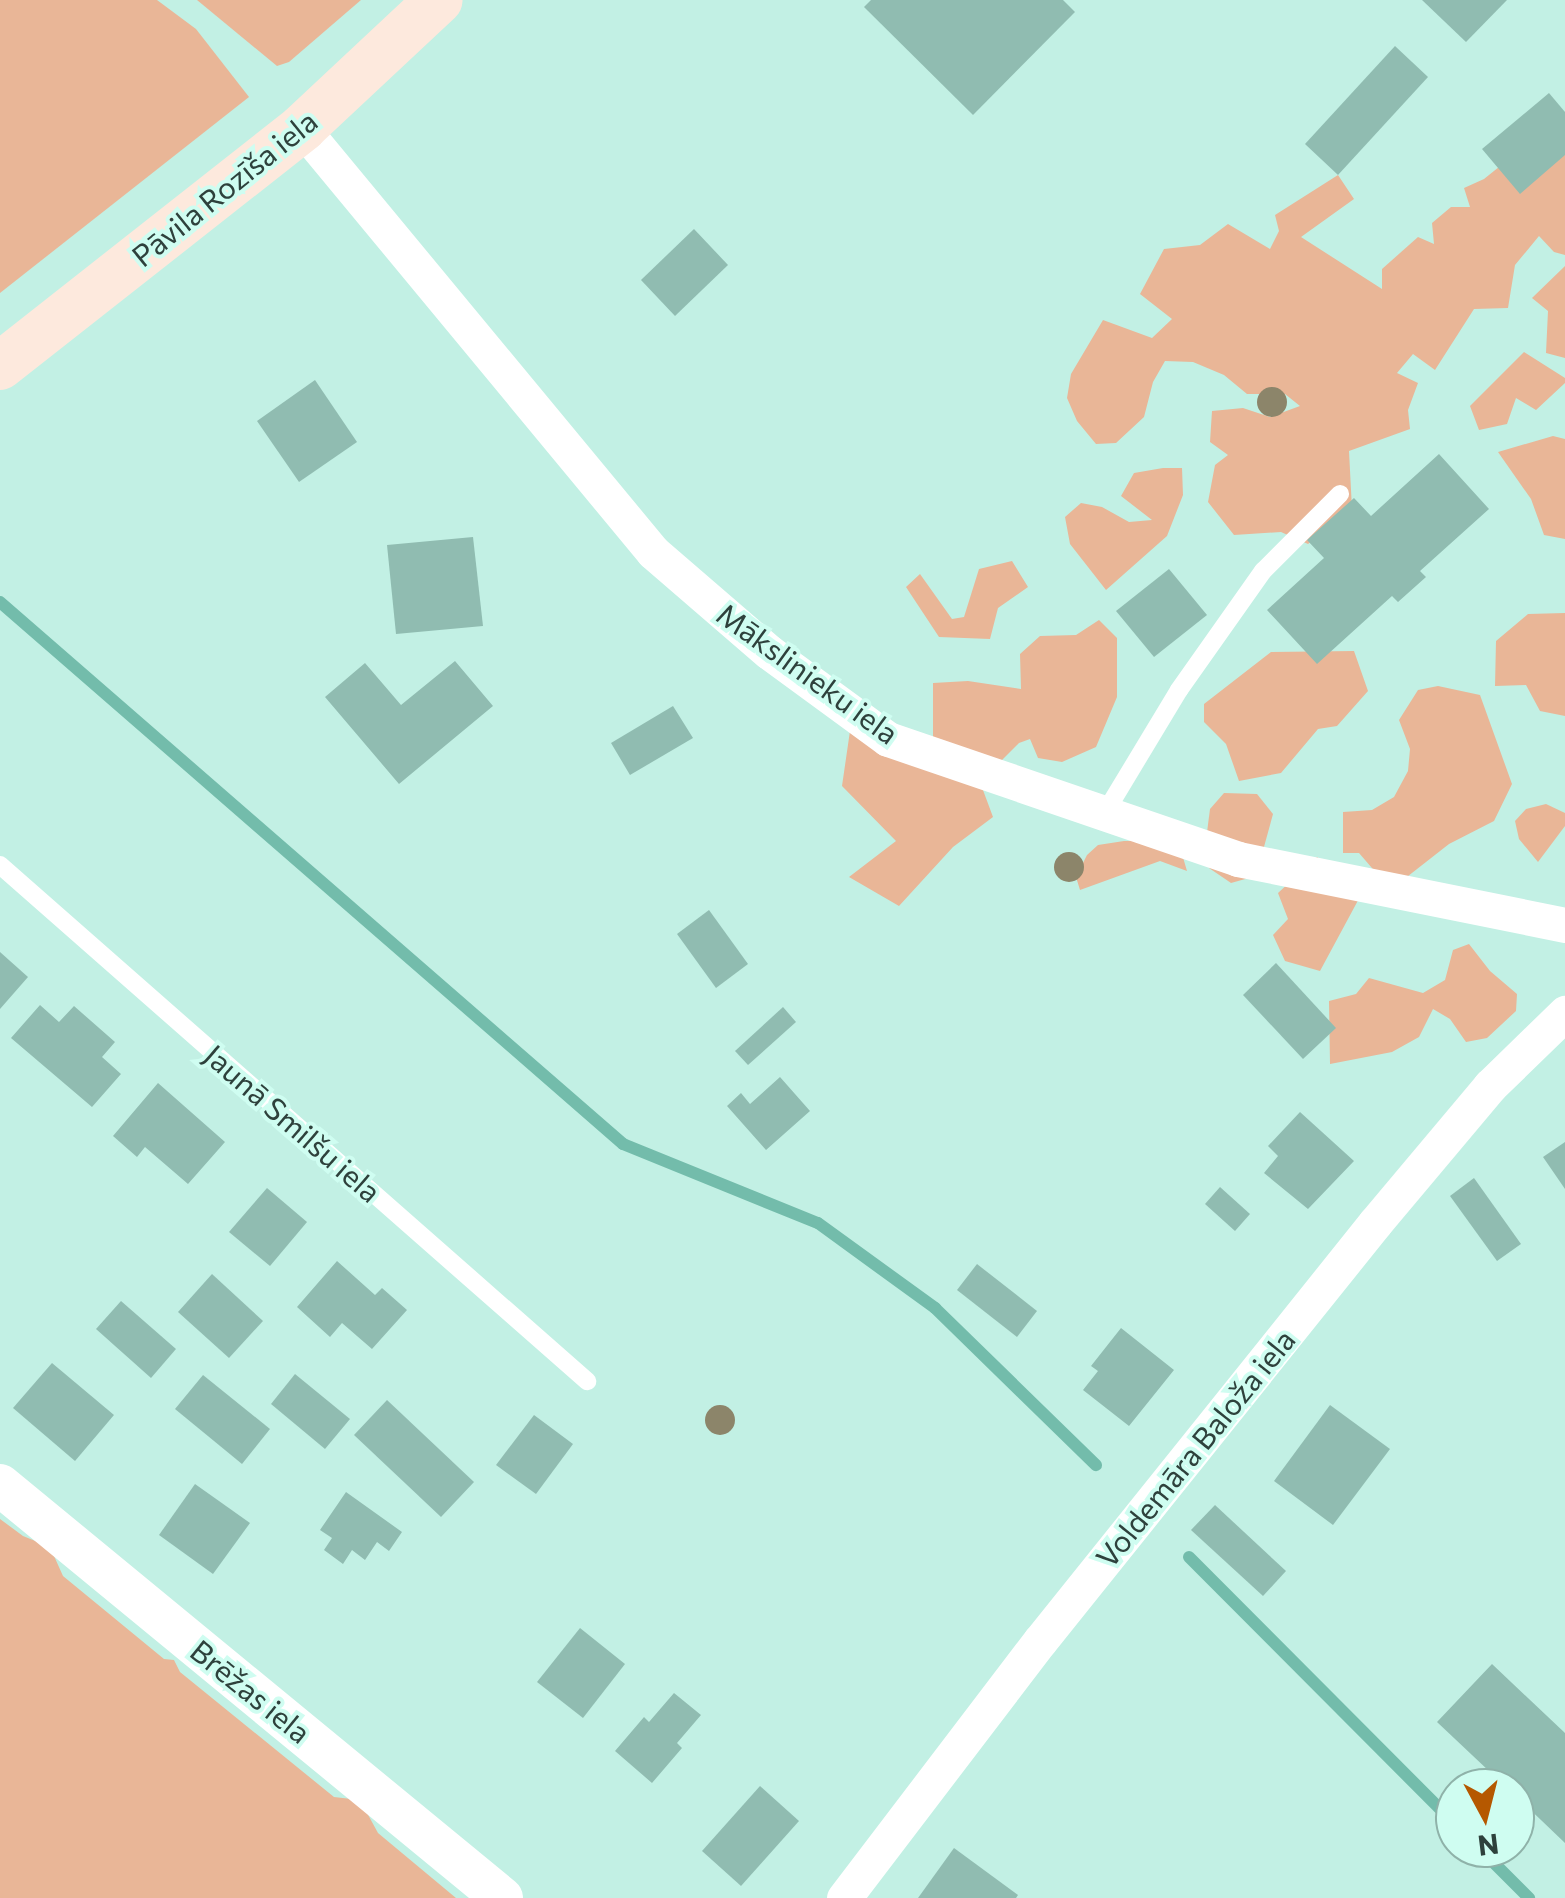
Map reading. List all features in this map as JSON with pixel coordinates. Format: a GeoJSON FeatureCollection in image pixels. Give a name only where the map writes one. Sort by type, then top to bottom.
{"type":"FeatureCollection","features":[{"type":"Feature","properties":{"kind":"main road","name":"Pāvila Rozīša iela"},"geometry":{"type":"LineString","coordinates":[[0,366],[302,128],[440,0]]}},
{"type":"Feature","properties":{"kind":"street","name":"Mākslinieku iela"},"geometry":{"type":"LineString","coordinates":[[302,128],[653,552],[740,627],[888,739],[1103,816],[1238,859],[1565,924]]}},
{"type":"Feature","properties":{"kind":"street","name":"Voldemāra Baloža iela"},"geometry":{"type":"LineString","coordinates":[[844,1898],[1049,1631],[1374,1224],[1490,1086],[1565,1013]]}},
{"type":"Feature","properties":{"kind":"street","name":"Brēžas iela"},"geometry":{"type":"LineString","coordinates":[[0,1485],[502,1898]]}},
{"type":"Feature","properties":{"kind":"lane"},"geometry":{"type":"LineString","coordinates":[[1103,816],[1179,690],[1263,571],[1340,494]]}},
{"type":"Feature","properties":{"kind":"lane","name":"Jaunā Smilšu iela"},"geometry":{"type":"LineString","coordinates":[[0,865],[587,1381]]}},
{"type":"Feature","properties":{"kind":"shaded area"},"geometry":{"type":"Polygon","coordinates":[[[0,0],[157,0],[196,29],[249,97],[0,293],[0,0]]]}},
{"type":"Feature","properties":{"kind":"shaded area"},"geometry":{"type":"Polygon","coordinates":[[[197,0],[361,0],[289,62],[277,66],[197,0]]]}},
{"type":"Feature","properties":{"kind":"shaded area"},"geometry":{"type":"Polygon","coordinates":[[[1565,114],[1565,255],[1554,252],[1539,236],[1515,265],[1508,308],[1474,309],[1435,370],[1413,354],[1397,373],[1418,383],[1408,410],[1410,429],[1349,451],[1352,509],[1308,544],[1281,532],[1234,535],[1208,502],[1215,465],[1228,455],[1210,442],[1212,411],[1243,408],[1270,417],[1300,406],[1285,394],[1247,394],[1224,375],[1193,362],[1165,361],[1153,382],[1144,417],[1116,443],[1096,444],[1077,421],[1067,398],[1071,374],[1103,320],[1152,338],[1172,319],[1140,294],[1164,249],[1200,245],[1228,224],[1270,249],[1279,231],[1275,215],[1338,175],[1354,199],[1301,237],[1382,289],[1382,269],[1418,237],[1434,244],[1432,223],[1451,207],[1470,207],[1464,188],[1484,179],[1565,114]]]}},
{"type":"Feature","properties":{"kind":"shaded area"},"geometry":{"type":"Polygon","coordinates":[[[1565,266],[1565,358],[1546,353],[1548,311],[1532,298],[1565,266]]]}},
{"type":"Feature","properties":{"kind":"shaded area"},"geometry":{"type":"Polygon","coordinates":[[[1524,352],[1565,378],[1565,383],[1536,410],[1516,398],[1507,424],[1479,430],[1470,406],[1524,352]]]}},
{"type":"Feature","properties":{"kind":"shaded area"},"geometry":{"type":"Polygon","coordinates":[[[1553,436],[1565,439],[1565,539],[1544,535],[1531,499],[1498,452],[1553,436]]]}},
{"type":"Feature","properties":{"kind":"shaded area"},"geometry":{"type":"Polygon","coordinates":[[[1182,468],[1183,495],[1167,536],[1106,590],[1070,544],[1065,517],[1081,503],[1102,507],[1129,522],[1152,520],[1121,496],[1134,473],[1182,468]]]}},
{"type":"Feature","properties":{"kind":"shaded area"},"geometry":{"type":"Polygon","coordinates":[[[1012,561],[1028,587],[998,608],[990,639],[939,637],[906,587],[920,574],[952,619],[964,617],[979,569],[1012,561]]]}},
{"type":"Feature","properties":{"kind":"shaded area"},"geometry":{"type":"Polygon","coordinates":[[[1565,613],[1565,716],[1540,711],[1526,685],[1495,686],[1496,641],[1528,614],[1565,613]]]}},
{"type":"Feature","properties":{"kind":"shaded area"},"geometry":{"type":"Polygon","coordinates":[[[1099,620],[1117,638],[1117,697],[1096,747],[1062,762],[1038,758],[1030,739],[1019,743],[980,782],[993,817],[953,847],[899,906],[849,877],[896,841],[842,786],[851,724],[933,739],[933,683],[968,681],[1021,689],[1020,654],[1040,636],[1076,635],[1099,620]]]}},
{"type":"Feature","properties":{"kind":"shaded area"},"geometry":{"type":"Polygon","coordinates":[[[1354,651],[1368,691],[1337,726],[1318,729],[1281,773],[1239,781],[1226,744],[1204,722],[1204,704],[1271,652],[1354,651]]]}},
{"type":"Feature","properties":{"kind":"shaded area"},"geometry":{"type":"Polygon","coordinates":[[[1438,686],[1480,695],[1512,784],[1494,821],[1449,844],[1403,880],[1378,875],[1359,853],[1343,853],[1343,812],[1372,810],[1394,797],[1408,771],[1410,749],[1399,720],[1418,690],[1438,686]]]}},
{"type":"Feature","properties":{"kind":"shaded area"},"geometry":{"type":"Polygon","coordinates":[[[1224,793],[1257,794],[1273,814],[1256,876],[1231,883],[1209,868],[1206,840],[1210,809],[1224,793]]]}},
{"type":"Feature","properties":{"kind":"shaded area"},"geometry":{"type":"Polygon","coordinates":[[[1546,804],[1565,813],[1565,826],[1538,862],[1519,839],[1515,821],[1526,809],[1546,804]]]}},
{"type":"Feature","properties":{"kind":"shaded area"},"geometry":{"type":"Polygon","coordinates":[[[1146,841],[1182,854],[1187,871],[1160,861],[1080,890],[1076,877],[1087,855],[1098,845],[1146,841]]]}},
{"type":"Feature","properties":{"kind":"shaded area"},"geometry":{"type":"Polygon","coordinates":[[[1317,857],[1362,893],[1320,971],[1285,961],[1273,935],[1288,919],[1278,893],[1317,857]]]}},
{"type":"Feature","properties":{"kind":"shaded area"},"geometry":{"type":"Polygon","coordinates":[[[1469,944],[1490,971],[1517,994],[1516,1011],[1487,1038],[1466,1042],[1450,1019],[1433,1009],[1419,1037],[1392,1052],[1330,1064],[1329,1001],[1356,994],[1369,978],[1423,993],[1445,980],[1453,950],[1469,944]]]}},
{"type":"Feature","properties":{"kind":"shaded area"},"geometry":{"type":"Polygon","coordinates":[[[0,1519],[23,1536],[50,1547],[63,1576],[164,1659],[174,1660],[180,1672],[334,1797],[360,1800],[378,1833],[456,1898],[0,1898],[0,1519]]]}},
{"type":"Feature","properties":{"kind":"building"},"geometry":{"type":"Polygon","coordinates":[[[871,0],[1063,0],[1075,12],[973,115],[864,7],[871,0]]]}},
{"type":"Feature","properties":{"kind":"building"},"geometry":{"type":"Polygon","coordinates":[[[1422,0],[1507,0],[1466,42],[1422,0]]]}},
{"type":"Feature","properties":{"kind":"building"},"geometry":{"type":"Polygon","coordinates":[[[1395,46],[1428,77],[1338,175],[1305,144],[1395,46]]]}},
{"type":"Feature","properties":{"kind":"building"},"geometry":{"type":"Polygon","coordinates":[[[1549,93],[1565,112],[1565,155],[1520,194],[1482,149],[1549,93]]]}},
{"type":"Feature","properties":{"kind":"building"},"geometry":{"type":"Polygon","coordinates":[[[694,229],[728,265],[675,316],[641,280],[694,229]]]}},
{"type":"Feature","properties":{"kind":"building"},"geometry":{"type":"Polygon","coordinates":[[[315,380],[357,442],[299,482],[257,421],[315,380]]]}},
{"type":"Feature","properties":{"kind":"building"},"geometry":{"type":"Polygon","coordinates":[[[1439,454],[1489,509],[1420,571],[1426,577],[1398,602],[1392,596],[1317,664],[1267,610],[1324,558],[1307,540],[1354,498],[1371,516],[1439,454]]]}},
{"type":"Feature","properties":{"kind":"building"},"geometry":{"type":"Polygon","coordinates":[[[473,537],[483,626],[396,634],[387,545],[473,537]]]}},
{"type":"Feature","properties":{"kind":"building"},"geometry":{"type":"Polygon","coordinates":[[[1169,569],[1207,615],[1154,657],[1116,611],[1169,569]]]}},
{"type":"Feature","properties":{"kind":"building"},"geometry":{"type":"Polygon","coordinates":[[[455,661],[493,706],[399,784],[325,697],[365,663],[401,705],[455,661]]]}},
{"type":"Feature","properties":{"kind":"building"},"geometry":{"type":"Polygon","coordinates":[[[673,706],[693,738],[630,775],[611,743],[673,706]]]}},
{"type":"Feature","properties":{"kind":"building"},"geometry":{"type":"Polygon","coordinates":[[[709,910],[748,964],[716,988],[677,934],[709,910]]]}},
{"type":"Feature","properties":{"kind":"building"},"geometry":{"type":"Polygon","coordinates":[[[0,952],[28,977],[0,1009],[0,952]]]}},
{"type":"Feature","properties":{"kind":"building"},"geometry":{"type":"Polygon","coordinates":[[[1276,963],[1336,1028],[1303,1059],[1243,995],[1276,963]]]}},
{"type":"Feature","properties":{"kind":"building"},"geometry":{"type":"Polygon","coordinates":[[[40,1005],[59,1022],[74,1006],[115,1042],[102,1057],[121,1074],[92,1107],[11,1038],[40,1005]]]}},
{"type":"Feature","properties":{"kind":"building"},"geometry":{"type":"Polygon","coordinates":[[[783,1007],[796,1022],[748,1065],[735,1051],[783,1007]]]}},
{"type":"Feature","properties":{"kind":"building"},"geometry":{"type":"Polygon","coordinates":[[[780,1077],[810,1111],[766,1150],[727,1106],[741,1093],[750,1104],[780,1077]]]}},
{"type":"Feature","properties":{"kind":"building"},"geometry":{"type":"Polygon","coordinates":[[[158,1083],[225,1142],[188,1184],[145,1147],[137,1157],[113,1136],[158,1083]]]}},
{"type":"Feature","properties":{"kind":"building"},"geometry":{"type":"Polygon","coordinates":[[[1300,1112],[1354,1161],[1308,1209],[1264,1173],[1278,1156],[1268,1146],[1300,1112]]]}},
{"type":"Feature","properties":{"kind":"building"},"geometry":{"type":"Polygon","coordinates":[[[1565,1142],[1565,1189],[1543,1157],[1565,1142]]]}},
{"type":"Feature","properties":{"kind":"building"},"geometry":{"type":"Polygon","coordinates":[[[1474,1178],[1521,1244],[1497,1261],[1450,1196],[1474,1178]]]}},
{"type":"Feature","properties":{"kind":"building"},"geometry":{"type":"Polygon","coordinates":[[[1220,1187],[1250,1214],[1235,1231],[1205,1204],[1220,1187]]]}},
{"type":"Feature","properties":{"kind":"building"},"geometry":{"type":"Polygon","coordinates":[[[267,1188],[307,1222],[270,1266],[229,1232],[267,1188]]]}},
{"type":"Feature","properties":{"kind":"building"},"geometry":{"type":"Polygon","coordinates":[[[337,1261],[375,1295],[382,1288],[407,1310],[372,1349],[342,1323],[330,1337],[297,1307],[337,1261]]]}},
{"type":"Feature","properties":{"kind":"building"},"geometry":{"type":"Polygon","coordinates":[[[977,1264],[1037,1311],[1017,1337],[957,1290],[977,1264]]]}},
{"type":"Feature","properties":{"kind":"building"},"geometry":{"type":"Polygon","coordinates":[[[212,1274],[263,1321],[229,1358],[178,1312],[212,1274]]]}},
{"type":"Feature","properties":{"kind":"building"},"geometry":{"type":"Polygon","coordinates":[[[121,1301],[176,1349],[151,1378],[96,1329],[121,1301]]]}},
{"type":"Feature","properties":{"kind":"building"},"geometry":{"type":"Polygon","coordinates":[[[1121,1328],[1174,1370],[1129,1426],[1083,1390],[1098,1371],[1091,1366],[1121,1328]]]}},
{"type":"Feature","properties":{"kind":"building"},"geometry":{"type":"Polygon","coordinates":[[[52,1363],[114,1415],[75,1461],[13,1408],[52,1363]]]}},
{"type":"Feature","properties":{"kind":"building"},"geometry":{"type":"Polygon","coordinates":[[[295,1374],[350,1419],[325,1449],[271,1404],[295,1374]]]}},
{"type":"Feature","properties":{"kind":"building"},"geometry":{"type":"Polygon","coordinates":[[[203,1375],[270,1429],[242,1464],[175,1409],[203,1375]]]}},
{"type":"Feature","properties":{"kind":"building"},"geometry":{"type":"Polygon","coordinates":[[[387,1400],[474,1482],[441,1517],[354,1435],[387,1400]]]}},
{"type":"Feature","properties":{"kind":"building"},"geometry":{"type":"Polygon","coordinates":[[[1330,1405],[1390,1449],[1333,1525],[1274,1481],[1330,1405]]]}},
{"type":"Feature","properties":{"kind":"building"},"geometry":{"type":"Polygon","coordinates":[[[534,1415],[573,1444],[536,1494],[496,1465],[534,1415]]]}},
{"type":"Feature","properties":{"kind":"building"},"geometry":{"type":"Polygon","coordinates":[[[195,1484],[250,1523],[213,1574],[159,1535],[195,1484]]]}},
{"type":"Feature","properties":{"kind":"building"},"geometry":{"type":"Polygon","coordinates":[[[346,1492],[402,1532],[389,1551],[377,1542],[365,1560],[352,1550],[343,1564],[324,1550],[332,1538],[320,1530],[346,1492]]]}},
{"type":"Feature","properties":{"kind":"building"},"geometry":{"type":"Polygon","coordinates":[[[1215,1505],[1286,1571],[1263,1596],[1191,1530],[1215,1505]]]}},
{"type":"Feature","properties":{"kind":"building"},"geometry":{"type":"Polygon","coordinates":[[[580,1628],[625,1664],[583,1718],[537,1682],[580,1628]]]}},
{"type":"Feature","properties":{"kind":"building"},"geometry":{"type":"Polygon","coordinates":[[[1492,1664],[1565,1733],[1565,1843],[1535,1814],[1535,1768],[1486,1768],[1437,1722],[1492,1664]]]}},
{"type":"Feature","properties":{"kind":"building"},"geometry":{"type":"Polygon","coordinates":[[[674,1693],[701,1715],[677,1743],[682,1748],[652,1783],[615,1751],[644,1717],[649,1722],[674,1693]]]}},
{"type":"Feature","properties":{"kind":"building"},"geometry":{"type":"Polygon","coordinates":[[[760,1786],[799,1821],[741,1886],[702,1851],[760,1786]]]}},
{"type":"Feature","properties":{"kind":"building"},"geometry":{"type":"Polygon","coordinates":[[[954,1848],[1018,1895],[1016,1898],[918,1898],[954,1848]]]}},
{"type":"Feature","properties":{"kind":"waterway"},"geometry":{"type":"LineString","coordinates":[[0,602],[623,1144],[818,1223],[935,1308],[1096,1465]]}},
{"type":"Feature","properties":{"kind":"waterway"},"geometry":{"type":"LineString","coordinates":[[1189,1557],[1435,1804]]}},
{"type":"Feature","properties":{"kind":"waterway"},"geometry":{"type":"LineString","coordinates":[[1499,1868],[1529,1898]]}}]}
